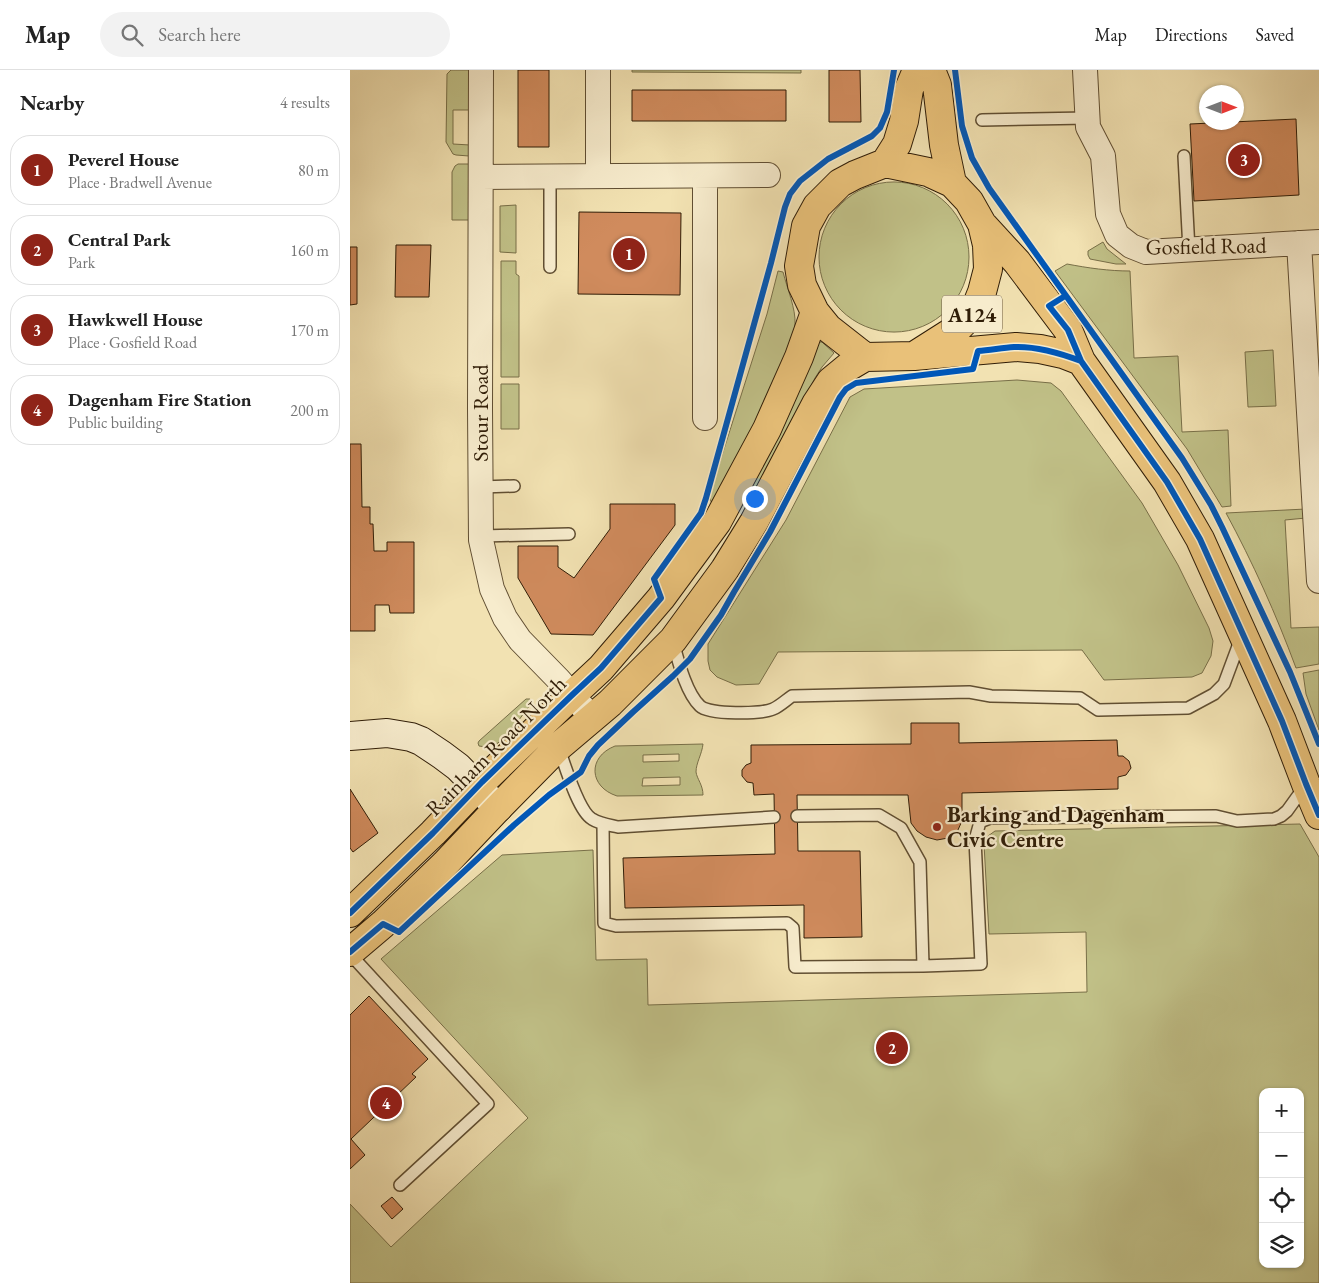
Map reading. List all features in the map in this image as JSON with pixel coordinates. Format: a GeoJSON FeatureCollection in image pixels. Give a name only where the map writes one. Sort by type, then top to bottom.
{"type":"FeatureCollection","features":[{"type":"Feature","properties":{"kind":"main road"},"geometry":{"type":"LineString","coordinates":[[865,357],[828,328],[815,312],[802,286],[799,266],[806,226],[817,206],[840,183],[854,175],[885,163],[897,144],[904,121],[909,89],[917,70]]}},
{"type":"Feature","properties":{"kind":"main road"},"geometry":{"type":"LineString","coordinates":[[931,70],[936,85],[944,146],[952,183]]}},
{"type":"Feature","properties":{"kind":"main road","name":"A124"},"geometry":{"type":"LineString","coordinates":[[885,163],[928,172],[952,183],[969,201],[982,224],[1017,262],[1068,330],[1081,361],[1167,482],[1200,539],[1282,721],[1319,815]]}},
{"type":"Feature","properties":{"kind":"main road","name":"A124"},"geometry":{"type":"LineString","coordinates":[[914,356],[958,328],[974,312],[988,269],[987,245],[982,224]]}},
{"type":"Feature","properties":{"kind":"main road","name":"Rainham Road North"},"geometry":{"type":"LineString","coordinates":[[350,913],[601,668],[652,610],[717,522],[767,429],[815,312]]}},
{"type":"Feature","properties":{"kind":"main road","name":"A124"},"geometry":{"type":"LineString","coordinates":[[865,357],[914,356],[1016,347],[1040,349],[1081,361]]}},
{"type":"Feature","properties":{"kind":"main road","name":"Rainham Road North"},"geometry":{"type":"LineString","coordinates":[[350,953],[445,864],[558,747],[592,719],[673,640],[726,569],[754,522],[816,404],[831,381],[848,367],[865,357]]}},
{"type":"Feature","properties":{"kind":"street","name":"Stour Road"},"geometry":{"type":"LineString","coordinates":[[481,70],[481,536],[492,588],[505,618],[520,640],[559,680],[592,719]]}},
{"type":"Feature","properties":{"kind":"street"},"geometry":{"type":"LineString","coordinates":[[598,70],[598,175]]}},
{"type":"Feature","properties":{"kind":"street","name":"Gosfield Road"},"geometry":{"type":"LineString","coordinates":[[1085,70],[1088,127],[1104,156],[1108,214],[1117,235],[1131,246],[1146,252],[1309,242]]}},
{"type":"Feature","properties":{"kind":"street"},"geometry":{"type":"LineString","coordinates":[[481,176],[768,175]]}},
{"type":"Feature","properties":{"kind":"street"},"geometry":{"type":"LineString","coordinates":[[705,176],[705,418]]}},
{"type":"Feature","properties":{"kind":"street"},"geometry":{"type":"LineString","coordinates":[[1309,242],[1319,580]]}},
{"type":"Feature","properties":{"kind":"street"},"geometry":{"type":"LineString","coordinates":[[350,736],[387,733],[421,740],[458,767],[498,808]]}},
{"type":"Feature","properties":{"kind":"lane"},"geometry":{"type":"LineString","coordinates":[[982,120],[1088,118]]}},
{"type":"Feature","properties":{"kind":"lane"},"geometry":{"type":"LineString","coordinates":[[1184,156],[1189,250]]}},
{"type":"Feature","properties":{"kind":"lane"},"geometry":{"type":"LineString","coordinates":[[550,175],[550,267]]}},
{"type":"Feature","properties":{"kind":"lane"},"geometry":{"type":"LineString","coordinates":[[481,487],[514,486]]}},
{"type":"Feature","properties":{"kind":"lane"},"geometry":{"type":"LineString","coordinates":[[481,536],[568,534]]}},
{"type":"Feature","properties":{"kind":"lane"},"geometry":{"type":"LineString","coordinates":[[673,640],[680,669],[688,687],[701,707],[710,711],[739,713],[772,710],[792,696],[969,692],[991,696],[1080,698],[1098,710],[1188,708],[1214,694],[1224,684],[1243,633]]}},
{"type":"Feature","properties":{"kind":"lane"},"geometry":{"type":"LineString","coordinates":[[558,747],[582,808],[590,819],[602,824],[618,827],[774,817]]}},
{"type":"Feature","properties":{"kind":"lane"},"geometry":{"type":"LineString","coordinates":[[602,824],[604,923],[616,926],[786,923],[794,928],[795,968],[981,964],[975,840],[980,822],[990,818],[1216,816],[1237,821],[1274,819],[1287,811],[1306,784]]}},
{"type":"Feature","properties":{"kind":"lane"},"geometry":{"type":"LineString","coordinates":[[797,816],[878,815],[901,828],[920,862],[923,966]]}},
{"type":"Feature","properties":{"kind":"lane"},"geometry":{"type":"LineString","coordinates":[[350,953],[488,1104],[400,1184]]}},
{"type":"Feature","properties":{"kind":"green space"},"geometry":{"type":"Polygon","coordinates":[[[451,70],[469,70],[470,110],[453,110],[453,144],[470,145],[469,156],[453,154],[446,142],[447,74],[451,70]]]}},
{"type":"Feature","properties":{"kind":"green space"},"geometry":{"type":"Polygon","coordinates":[[[632,70],[801,70],[801,73],[632,72],[632,70]]]}},
{"type":"Feature","properties":{"kind":"green space"},"geometry":{"type":"Polygon","coordinates":[[[458,164],[469,164],[469,220],[452,220],[452,172],[458,164]]]}},
{"type":"Feature","properties":{"kind":"green space"},"geometry":{"type":"Polygon","coordinates":[[[894,182],[923,188],[947,204],[963,228],[969,257],[963,286],[947,310],[923,326],[894,332],[865,326],[841,310],[825,286],[819,257],[825,228],[841,204],[865,188],[894,182]]]}},
{"type":"Feature","properties":{"kind":"green space"},"geometry":{"type":"Polygon","coordinates":[[[516,205],[516,253],[500,252],[500,206],[516,205]]]}},
{"type":"Feature","properties":{"kind":"green space"},"geometry":{"type":"Polygon","coordinates":[[[1103,242],[1107,249],[1126,264],[1090,259],[1088,251],[1103,242]]]}},
{"type":"Feature","properties":{"kind":"green space"},"geometry":{"type":"Polygon","coordinates":[[[501,261],[516,261],[516,274],[519,276],[519,377],[501,377],[501,261]]]}},
{"type":"Feature","properties":{"kind":"green space"},"geometry":{"type":"Polygon","coordinates":[[[1067,264],[1098,269],[1130,271],[1134,358],[1178,356],[1182,432],[1228,430],[1231,506],[1222,507],[1187,449],[1055,271],[1067,264]]]}},
{"type":"Feature","properties":{"kind":"green space"},"geometry":{"type":"Polygon","coordinates":[[[778,271],[783,272],[793,305],[795,324],[793,334],[775,382],[712,504],[709,496],[767,314],[778,271]]]}},
{"type":"Feature","properties":{"kind":"green space"},"geometry":{"type":"Polygon","coordinates":[[[819,342],[822,342],[834,353],[815,378],[751,504],[741,498],[819,342]]]}},
{"type":"Feature","properties":{"kind":"green space"},"geometry":{"type":"Polygon","coordinates":[[[1273,350],[1276,406],[1248,407],[1245,352],[1273,350]]]}},
{"type":"Feature","properties":{"kind":"green space"},"geometry":{"type":"Polygon","coordinates":[[[1017,380],[1051,383],[1061,391],[1142,503],[1178,565],[1209,628],[1213,641],[1211,656],[1202,673],[1192,677],[1104,680],[1082,650],[778,652],[759,684],[736,685],[717,677],[710,670],[708,644],[786,520],[850,397],[864,389],[1017,380]]]}},
{"type":"Feature","properties":{"kind":"green space"},"geometry":{"type":"Polygon","coordinates":[[[501,384],[519,384],[519,429],[501,429],[501,384]]]}},
{"type":"Feature","properties":{"kind":"green space"},"geometry":{"type":"Polygon","coordinates":[[[1306,509],[1306,518],[1285,520],[1291,628],[1319,627],[1319,664],[1296,668],[1264,589],[1226,513],[1306,509]]]}},
{"type":"Feature","properties":{"kind":"green space"},"geometry":{"type":"Polygon","coordinates":[[[1319,670],[1319,730],[1306,694],[1303,673],[1319,670]]]}},
{"type":"Feature","properties":{"kind":"green space"},"geometry":{"type":"Polygon","coordinates":[[[526,699],[530,699],[531,704],[499,742],[493,746],[479,746],[479,741],[526,699]]]}},
{"type":"Feature","properties":{"kind":"green space"},"geometry":{"type":"Polygon","coordinates":[[[703,744],[696,772],[703,795],[617,796],[608,792],[597,779],[595,772],[596,764],[606,751],[615,746],[703,744]],[[679,754],[643,755],[643,762],[679,761],[679,754]],[[680,777],[643,778],[642,786],[680,785],[680,777]]]}},
{"type":"Feature","properties":{"kind":"green space"},"geometry":{"type":"Polygon","coordinates":[[[1300,824],[1319,857],[1319,1283],[350,1283],[350,1204],[391,1247],[528,1118],[381,959],[502,855],[593,850],[596,960],[647,959],[648,1005],[1087,992],[1086,932],[989,934],[984,844],[988,836],[995,831],[1300,824]]]}},
{"type":"Feature","properties":{"kind":"building"},"geometry":{"type":"Polygon","coordinates":[[[518,70],[549,70],[549,147],[518,147],[518,70]]]}},
{"type":"Feature","properties":{"kind":"building"},"geometry":{"type":"Polygon","coordinates":[[[829,70],[860,70],[861,122],[829,122],[829,70]]]}},
{"type":"Feature","properties":{"kind":"building"},"geometry":{"type":"Polygon","coordinates":[[[632,90],[786,90],[786,121],[632,121],[632,90]]]}},
{"type":"Feature","properties":{"kind":"building"},"geometry":{"type":"Polygon","coordinates":[[[1296,119],[1299,195],[1194,201],[1190,124],[1199,124],[1199,130],[1244,130],[1244,121],[1296,119]]]}},
{"type":"Feature","properties":{"kind":"building"},"geometry":{"type":"Polygon","coordinates":[[[579,212],[681,213],[680,295],[578,294],[579,212]]]}},
{"type":"Feature","properties":{"kind":"building"},"geometry":{"type":"Polygon","coordinates":[[[396,245],[431,245],[429,297],[395,297],[396,245]]]}},
{"type":"Feature","properties":{"kind":"building"},"geometry":{"type":"Polygon","coordinates":[[[350,247],[357,247],[357,304],[350,305],[350,247]]]}},
{"type":"Feature","properties":{"kind":"building"},"geometry":{"type":"Polygon","coordinates":[[[350,444],[361,444],[362,507],[370,507],[370,524],[373,524],[374,551],[387,551],[387,542],[414,542],[414,613],[390,613],[389,605],[375,605],[375,631],[350,631],[350,444]]]}},
{"type":"Feature","properties":{"kind":"building"},"geometry":{"type":"Polygon","coordinates":[[[610,504],[675,504],[675,525],[593,635],[551,634],[518,578],[518,546],[558,546],[558,567],[574,578],[610,529],[610,504]]]}},
{"type":"Feature","properties":{"kind":"building","name":"Barking and Dagenham Civic Centre"},"geometry":{"type":"Polygon","coordinates":[[[911,723],[959,723],[959,743],[1117,740],[1118,756],[1123,756],[1129,761],[1131,768],[1126,775],[1118,777],[1118,789],[962,793],[962,821],[957,832],[948,838],[937,840],[926,837],[917,831],[911,823],[908,795],[797,795],[798,851],[860,851],[862,937],[804,938],[804,905],[625,908],[623,858],[775,854],[774,794],[754,795],[753,783],[747,782],[742,776],[742,770],[751,763],[751,745],[911,744],[911,723]]]}},
{"type":"Feature","properties":{"kind":"building"},"geometry":{"type":"Polygon","coordinates":[[[350,789],[378,833],[353,852],[350,848],[350,789]]]}},
{"type":"Feature","properties":{"kind":"building"},"geometry":{"type":"Polygon","coordinates":[[[369,996],[428,1059],[412,1074],[416,1077],[351,1139],[365,1155],[350,1169],[350,1015],[369,996]]]}},
{"type":"Feature","properties":{"kind":"building"},"geometry":{"type":"Polygon","coordinates":[[[392,1197],[403,1209],[392,1219],[381,1206],[392,1197]]]}},
{"type":"Feature","properties":{"kind":"cycle path"},"geometry":{"type":"LineString","coordinates":[[350,913],[433,833],[482,782],[601,668],[661,598],[654,579],[701,513],[706,498],[790,194],[800,181],[828,159],[872,136],[880,128],[887,112],[894,70]]}},
{"type":"Feature","properties":{"kind":"cycle path"},"geometry":{"type":"LineString","coordinates":[[955,70],[962,126],[972,158],[989,188],[1182,458],[1211,505],[1290,672],[1319,744]]}},
{"type":"Feature","properties":{"kind":"cycle path"},"geometry":{"type":"LineString","coordinates":[[1065,296],[1049,306],[1068,330],[1081,361],[1167,482],[1200,539],[1282,721],[1319,815]]}},
{"type":"Feature","properties":{"kind":"cycle path"},"geometry":{"type":"LineString","coordinates":[[350,952],[383,924],[399,932],[514,825],[549,795],[581,772],[589,756],[598,745],[690,659],[721,615],[770,532],[840,397],[846,389],[856,383],[973,369],[978,351],[1014,347],[1031,348],[1057,353],[1081,361]]}},
{"type":"Feature","properties":{"kind":"place","name":"Hawkwell House"},"geometry":{"type":"Point","coordinates":[1244,160]}},
{"type":"Feature","properties":{"kind":"place","name":"Peverel House"},"geometry":{"type":"Point","coordinates":[629,254]}},
{"type":"Feature","properties":{"kind":"place","name":"Barking and Dagenham Civic Centre"},"geometry":{"type":"Point","coordinates":[937,827]}},
{"type":"Feature","properties":{"kind":"place","name":"Central Park"},"geometry":{"type":"Point","coordinates":[892,1048]}},
{"type":"Feature","properties":{"kind":"place","name":"Dagenham Fire Station"},"geometry":{"type":"Point","coordinates":[386,1103]}}]}
